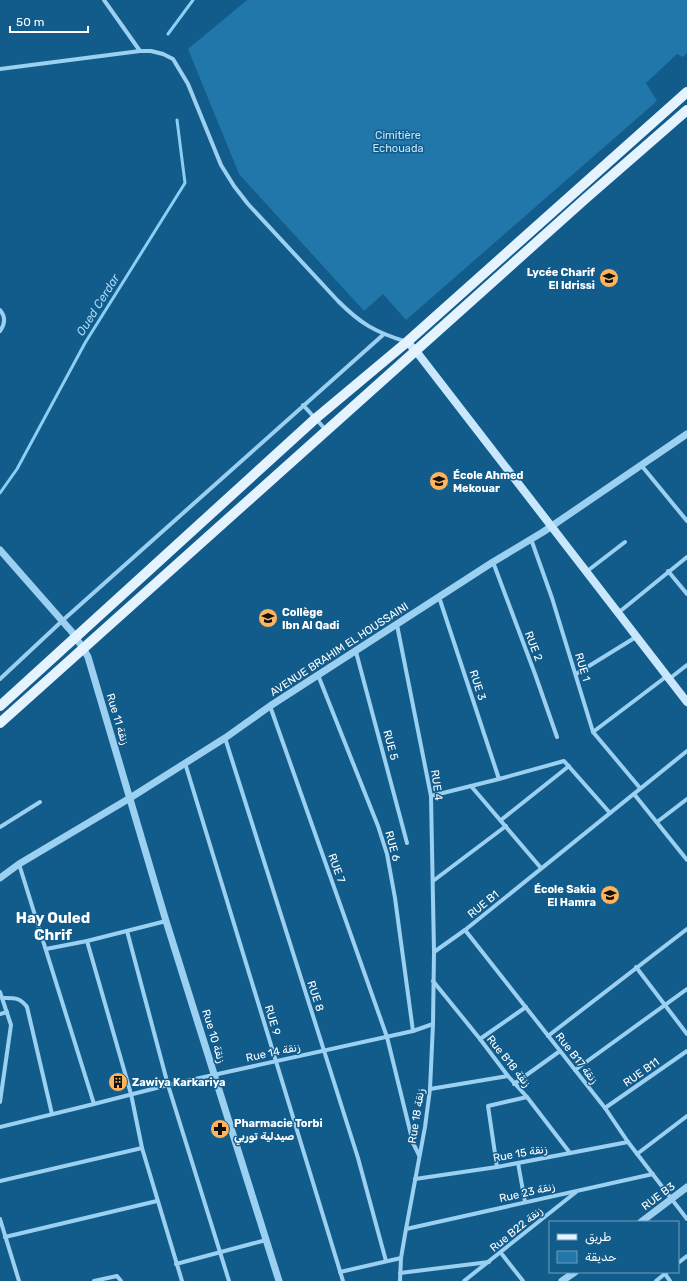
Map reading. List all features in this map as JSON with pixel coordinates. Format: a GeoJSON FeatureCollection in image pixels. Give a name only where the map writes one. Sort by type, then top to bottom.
{"type":"FeatureCollection","features":[{"type":"Feature","properties":{"kind":"main road"},"geometry":{"type":"LineString","coordinates":[[0,706],[315,419],[407,342],[687,92]]}},
{"type":"Feature","properties":{"kind":"main road"},"geometry":{"type":"LineString","coordinates":[[0,723],[585,199],[687,110]]}},
{"type":"Feature","properties":{"kind":"main road"},"geometry":{"type":"LineString","coordinates":[[407,342],[416,351],[552,526],[617,614],[687,702]]}},
{"type":"Feature","properties":{"kind":"street"},"geometry":{"type":"LineString","coordinates":[[104,0],[140,51]]}},
{"type":"Feature","properties":{"kind":"street"},"geometry":{"type":"LineString","coordinates":[[0,69],[140,51],[151,51],[163,54],[173,59],[188,84],[222,165],[234,186],[248,204],[352,315],[374,330],[407,342]]}},
{"type":"Feature","properties":{"kind":"street"},"geometry":{"type":"LineString","coordinates":[[0,310],[4,316],[4,324],[0,331]]}},
{"type":"Feature","properties":{"kind":"street"},"geometry":{"type":"LineString","coordinates":[[0,679],[62,621],[384,334]]}},
{"type":"Feature","properties":{"kind":"street"},"geometry":{"type":"LineString","coordinates":[[303,406],[327,431]]}},
{"type":"Feature","properties":{"kind":"street","name":"AVENUE BRAHIM EL HOUSSAINI"},"geometry":{"type":"LineString","coordinates":[[0,878],[19,864],[130,798],[225,738],[270,706],[356,652],[493,562],[552,526],[687,434]]}},
{"type":"Feature","properties":{"kind":"street"},"geometry":{"type":"LineString","coordinates":[[641,465],[687,521]]}},
{"type":"Feature","properties":{"kind":"street","name":"RUE 1"},"geometry":{"type":"LineString","coordinates":[[531,539],[552,598],[593,732],[640,788]]}},
{"type":"Feature","properties":{"kind":"street"},"geometry":{"type":"LineString","coordinates":[[586,572],[625,542]]}},
{"type":"Feature","properties":{"kind":"street","name":"Rue 11 زنقة"},"geometry":{"type":"LineString","coordinates":[[0,550],[76,637],[83,648],[89,662],[130,798]]}},
{"type":"Feature","properties":{"kind":"street"},"geometry":{"type":"LineString","coordinates":[[617,614],[687,557]]}},
{"type":"Feature","properties":{"kind":"street","name":"RUE 2"},"geometry":{"type":"LineString","coordinates":[[493,562],[557,737]]}},
{"type":"Feature","properties":{"kind":"street"},"geometry":{"type":"LineString","coordinates":[[668,571],[687,594]]}},
{"type":"Feature","properties":{"kind":"street","name":"RUE 3"},"geometry":{"type":"LineString","coordinates":[[439,597],[499,779]]}},
{"type":"Feature","properties":{"kind":"street","name":"RUE 4"},"geometry":{"type":"LineString","coordinates":[[397,624],[431,796],[434,952]]}},
{"type":"Feature","properties":{"kind":"street"},"geometry":{"type":"LineString","coordinates":[[576,674],[636,637]]}},
{"type":"Feature","properties":{"kind":"street","name":"RUE 5"},"geometry":{"type":"LineString","coordinates":[[356,652],[408,843]]}},
{"type":"Feature","properties":{"kind":"street"},"geometry":{"type":"LineString","coordinates":[[593,732],[687,665]]}},
{"type":"Feature","properties":{"kind":"street","name":"RUE 6"},"geometry":{"type":"LineString","coordinates":[[318,676],[378,826],[387,854],[395,898],[413,1031]]}},
{"type":"Feature","properties":{"kind":"street","name":"RUE 7"},"geometry":{"type":"LineString","coordinates":[[270,706],[388,1036],[414,1143],[419,1156]]}},
{"type":"Feature","properties":{"kind":"street","name":"RUE 8"},"geometry":{"type":"LineString","coordinates":[[225,738],[362,1172],[386,1261]]}},
{"type":"Feature","properties":{"kind":"street","name":"RUE B1"},"geometry":{"type":"LineString","coordinates":[[434,952],[465,930],[687,751]]}},
{"type":"Feature","properties":{"kind":"street"},"geometry":{"type":"LineString","coordinates":[[431,796],[564,761],[610,813]]}},
{"type":"Feature","properties":{"kind":"street","name":"RUE 9"},"geometry":{"type":"LineString","coordinates":[[185,763],[343,1281]]}},
{"type":"Feature","properties":{"kind":"street"},"geometry":{"type":"LineString","coordinates":[[501,820],[569,766]]}},
{"type":"Feature","properties":{"kind":"street"},"geometry":{"type":"LineString","coordinates":[[471,786],[541,868]]}},
{"type":"Feature","properties":{"kind":"street"},"geometry":{"type":"LineString","coordinates":[[634,794],[687,860]]}},
{"type":"Feature","properties":{"kind":"street","name":"Rue 10 زنقة"},"geometry":{"type":"LineString","coordinates":[[130,798],[166,921],[279,1281]]}},
{"type":"Feature","properties":{"kind":"street"},"geometry":{"type":"LineString","coordinates":[[658,822],[687,800]]}},
{"type":"Feature","properties":{"kind":"street"},"geometry":{"type":"LineString","coordinates":[[0,827],[40,802]]}},
{"type":"Feature","properties":{"kind":"street"},"geometry":{"type":"LineString","coordinates":[[433,880],[506,826]]}},
{"type":"Feature","properties":{"kind":"street"},"geometry":{"type":"LineString","coordinates":[[19,864],[94,1104]]}},
{"type":"Feature","properties":{"kind":"street"},"geometry":{"type":"LineString","coordinates":[[46,949],[86,942],[166,921]]}},
{"type":"Feature","properties":{"kind":"street"},"geometry":{"type":"LineString","coordinates":[[548,1036],[687,929]]}},
{"type":"Feature","properties":{"kind":"street","name":"Rue B17 زنقة"},"geometry":{"type":"LineString","coordinates":[[465,930],[605,1108],[628,1142],[687,1219]]}},
{"type":"Feature","properties":{"kind":"street"},"geometry":{"type":"LineString","coordinates":[[127,931],[168,1085],[229,1281]]}},
{"type":"Feature","properties":{"kind":"street"},"geometry":{"type":"LineString","coordinates":[[86,942],[131,1094],[142,1148],[157,1201],[182,1281]]}},
{"type":"Feature","properties":{"kind":"street","name":"Rue 18 زنقة"},"geometry":{"type":"LineString","coordinates":[[400,1281],[406,1230],[425,1127],[430,1089],[434,952]]}},
{"type":"Feature","properties":{"kind":"street"},"geometry":{"type":"LineString","coordinates":[[636,967],[687,1034]]}},
{"type":"Feature","properties":{"kind":"street","name":"Rue B18 زنقة"},"geometry":{"type":"LineString","coordinates":[[433,981],[514,1084],[527,1097],[570,1153]]}},
{"type":"Feature","properties":{"kind":"street"},"geometry":{"type":"LineString","coordinates":[[575,1070],[687,989]]}},
{"type":"Feature","properties":{"kind":"street"},"geometry":{"type":"LineString","coordinates":[[0,992],[11,1025],[0,1102]]}},
{"type":"Feature","properties":{"kind":"street"},"geometry":{"type":"LineString","coordinates":[[2,998],[18,999],[27,1007],[52,1114]]}},
{"type":"Feature","properties":{"kind":"street"},"geometry":{"type":"LineString","coordinates":[[480,1039],[526,1007]]}},
{"type":"Feature","properties":{"kind":"street"},"geometry":{"type":"LineString","coordinates":[[0,1014],[7,1012]]}},
{"type":"Feature","properties":{"kind":"street","name":"Rue 14 زنقة"},"geometry":{"type":"LineString","coordinates":[[0,1126],[276,1060],[413,1031],[433,1024]]}},
{"type":"Feature","properties":{"kind":"street"},"geometry":{"type":"LineString","coordinates":[[514,1084],[560,1051]]}},
{"type":"Feature","properties":{"kind":"street","name":"RUE B11"},"geometry":{"type":"LineString","coordinates":[[605,1108],[687,1051]]}},
{"type":"Feature","properties":{"kind":"street"},"geometry":{"type":"LineString","coordinates":[[430,1089],[508,1076]]}},
{"type":"Feature","properties":{"kind":"street"},"geometry":{"type":"LineString","coordinates":[[497,1167],[488,1106],[527,1097]]}},
{"type":"Feature","properties":{"kind":"street"},"geometry":{"type":"LineString","coordinates":[[637,1154],[687,1116]]}},
{"type":"Feature","properties":{"kind":"street","name":"Rue 15 زنقة"},"geometry":{"type":"LineString","coordinates":[[415,1179],[497,1167],[628,1142]]}},
{"type":"Feature","properties":{"kind":"street"},"geometry":{"type":"LineString","coordinates":[[0,1181],[142,1148]]}},
{"type":"Feature","properties":{"kind":"street"},"geometry":{"type":"LineString","coordinates":[[518,1163],[525,1202]]}},
{"type":"Feature","properties":{"kind":"street","name":"Rue 23 زنقة"},"geometry":{"type":"LineString","coordinates":[[406,1230],[653,1174]]}},
{"type":"Feature","properties":{"kind":"street","name":"RUE B3"},"geometry":{"type":"LineString","coordinates":[[643,1221],[687,1188]]}},
{"type":"Feature","properties":{"kind":"street","name":"Rue B22 زنقة"},"geometry":{"type":"LineString","coordinates":[[464,1281],[578,1190]]}},
{"type":"Feature","properties":{"kind":"street"},"geometry":{"type":"LineString","coordinates":[[5,1237],[157,1201]]}},
{"type":"Feature","properties":{"kind":"street"},"geometry":{"type":"LineString","coordinates":[[0,1219],[19,1281]]}},
{"type":"Feature","properties":{"kind":"street"},"geometry":{"type":"LineString","coordinates":[[176,1264],[266,1240]]}},
{"type":"Feature","properties":{"kind":"street"},"geometry":{"type":"LineString","coordinates":[[501,1252],[523,1281]]}},
{"type":"Feature","properties":{"kind":"street"},"geometry":{"type":"LineString","coordinates":[[679,1262],[687,1256]]}},
{"type":"Feature","properties":{"kind":"street"},"geometry":{"type":"LineString","coordinates":[[340,1272],[402,1258]]}},
{"type":"Feature","properties":{"kind":"street"},"geometry":{"type":"LineString","coordinates":[[400,1273],[489,1262]]}},
{"type":"Feature","properties":{"kind":"street"},"geometry":{"type":"LineString","coordinates":[[562,1281],[573,1273]]}},
{"type":"Feature","properties":{"kind":"street"},"geometry":{"type":"LineString","coordinates":[[656,1281],[666,1273],[670,1281]]}},
{"type":"Feature","properties":{"kind":"street"},"geometry":{"type":"LineString","coordinates":[[94,1281],[113,1276],[117,1276],[121,1281]]}},
{"type":"Feature","properties":{"kind":"green space","name":"Cimitière Echouada"},"geometry":{"type":"Polygon","coordinates":[[[247,0],[687,0],[687,53],[683,57],[677,54],[646,83],[657,101],[406,320],[383,294],[364,311],[239,174],[188,49],[247,0]]]}},
{"type":"Feature","properties":{"kind":"waterway","name":"Oued Cerdar"},"geometry":{"type":"LineString","coordinates":[[168,34],[193,0]]}},
{"type":"Feature","properties":{"kind":"waterway","name":"Oued Cerdar"},"geometry":{"type":"LineString","coordinates":[[0,493],[17,469],[85,343],[185,183],[177,120]]}},
{"type":"Feature","properties":{"kind":"place","name":"Lycée Charif El Idrissi"},"geometry":{"type":"Point","coordinates":[609,278]}},
{"type":"Feature","properties":{"kind":"place","name":"École Ahmed Mekouar"},"geometry":{"type":"Point","coordinates":[439,481]}},
{"type":"Feature","properties":{"kind":"place","name":"Collège Ibn Al Qadi"},"geometry":{"type":"Point","coordinates":[268,618]}},
{"type":"Feature","properties":{"kind":"place","name":"École Sakia El Hamra"},"geometry":{"type":"Point","coordinates":[610,895]}},
{"type":"Feature","properties":{"kind":"place","name":"Zawiya Karkariya"},"geometry":{"type":"Point","coordinates":[118,1082]}},
{"type":"Feature","properties":{"kind":"place","name":"Pharmacie Torbi صيدلية توربي"},"geometry":{"type":"Point","coordinates":[220,1129]}},
{"type":"Feature","properties":{"kind":"district","name":"Hay Ouled Chrif"},"geometry":{"type":"Point","coordinates":[53,926]}}]}
